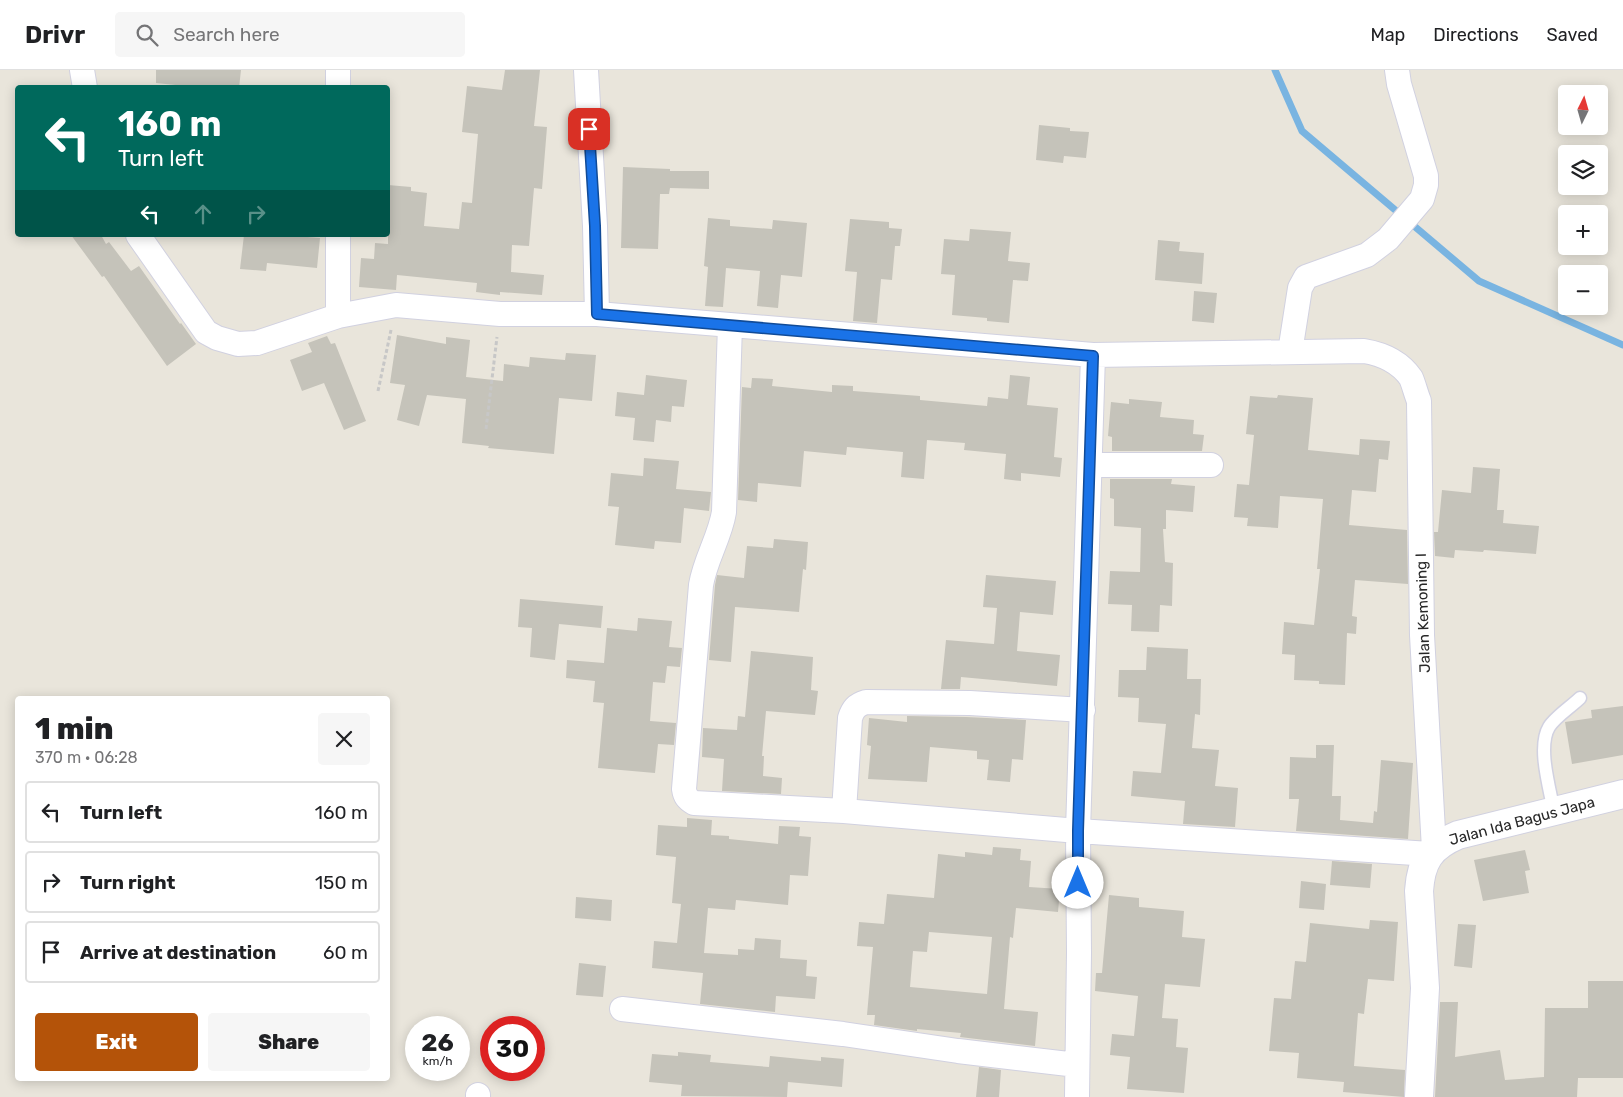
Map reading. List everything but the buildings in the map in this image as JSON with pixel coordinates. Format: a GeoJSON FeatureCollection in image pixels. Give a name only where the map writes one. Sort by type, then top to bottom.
{"type":"FeatureCollection","features":[{"type":"Feature","properties":{"kind":"street"},"geometry":{"type":"LineString","coordinates":[[82,70],[84,85]]}},
{"type":"Feature","properties":{"kind":"street"},"geometry":{"type":"LineString","coordinates":[[338,70],[338,85]]}},
{"type":"Feature","properties":{"kind":"street"},"geometry":{"type":"LineString","coordinates":[[586,70],[595,226],[597,314]]}},
{"type":"Feature","properties":{"kind":"street"},"geometry":{"type":"LineString","coordinates":[[139,237],[206,332],[217,338],[238,344],[257,343],[338,316],[396,305],[500,314],[597,314],[1093,356],[1290,352],[1300,288],[1306,277],[1366,255],[1388,239],[1422,199],[1426,185],[1426,176],[1399,84],[1397,70]]}},
{"type":"Feature","properties":{"kind":"street"},"geometry":{"type":"LineString","coordinates":[[338,237],[338,316]]}},
{"type":"Feature","properties":{"kind":"street"},"geometry":{"type":"LineString","coordinates":[[730,325],[724,512],[722,523],[704,566],[701,585],[684,795],[694,802],[844,811],[1078,831],[1432,851]]}},
{"type":"Feature","properties":{"kind":"street","name":"Jalan Kemoning I"},"geometry":{"type":"LineString","coordinates":[[1290,352],[1364,351],[1379,353],[1401,368],[1411,379],[1419,401],[1422,635],[1432,851]]}},
{"type":"Feature","properties":{"kind":"street"},"geometry":{"type":"LineString","coordinates":[[1077,1097],[1078,831],[1093,356]]}},
{"type":"Feature","properties":{"kind":"street"},"geometry":{"type":"LineString","coordinates":[[1090,465],[1211,465]]}},
{"type":"Feature","properties":{"kind":"street"},"geometry":{"type":"LineString","coordinates":[[844,811],[850,718],[852,710],[857,705],[866,702],[970,703],[1082,710]]}},
{"type":"Feature","properties":{"kind":"street","name":"Jalan Ida Bagus Japa"},"geometry":{"type":"LineString","coordinates":[[1419,1097],[1425,988],[1419,891],[1420,877],[1432,851],[1444,841],[1458,835],[1623,794]]}},
{"type":"Feature","properties":{"kind":"street"},"geometry":{"type":"LineString","coordinates":[[622,1008],[843,1034],[958,1051],[1077,1065]]}},
{"type":"Feature","properties":{"kind":"lane"},"geometry":{"type":"LineString","coordinates":[[1554,812],[1544,754],[1544,739],[1550,726],[1580,698]]}},
{"type":"Feature","properties":{"kind":"path"},"geometry":{"type":"LineString","coordinates":[[378,391],[396,305]]}},
{"type":"Feature","properties":{"kind":"path"},"geometry":{"type":"LineString","coordinates":[[486,430],[500,314]]}},
{"type":"Feature","properties":{"kind":"waterway"},"geometry":{"type":"LineString","coordinates":[[1275,70],[1302,131],[1479,281],[1623,345]]}},
{"type":"Feature","properties":{"kind":"route"},"geometry":{"type":"LineString","coordinates":[[589,129],[595,226],[597,314],[1093,356],[1078,883]]}}]}
